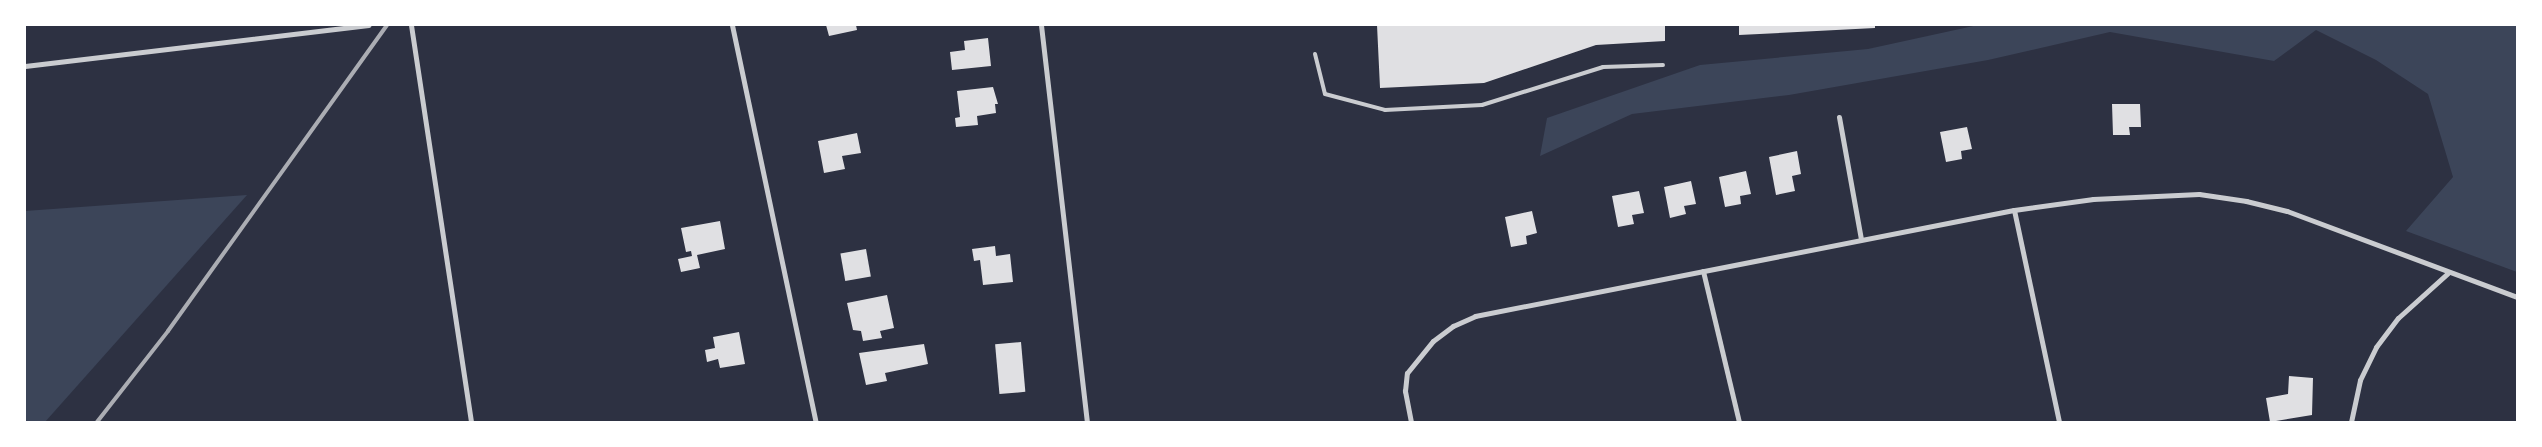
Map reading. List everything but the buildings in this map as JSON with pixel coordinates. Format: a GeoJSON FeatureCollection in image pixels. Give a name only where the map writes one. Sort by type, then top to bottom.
{"type":"FeatureCollection","features":[{"type":"Feature","properties":{"kind":"street"},"geometry":{"type":"LineString","coordinates":[[25,66],[368,25]]}},
{"type":"Feature","properties":{"kind":"street"},"geometry":{"type":"LineString","coordinates":[[411,25],[471,422]]}},
{"type":"Feature","properties":{"kind":"street"},"geometry":{"type":"LineString","coordinates":[[732,25],[816,422]]}},
{"type":"Feature","properties":{"kind":"street"},"geometry":{"type":"LineString","coordinates":[[1041,25],[1087,422]]}},
{"type":"Feature","properties":{"kind":"street"},"geometry":{"type":"LineString","coordinates":[[1839,117],[1861,239]]}},
{"type":"Feature","properties":{"kind":"street"},"geometry":{"type":"LineString","coordinates":[[1410,422],[1405,391],[1407,373],[1433,341],[1452,326],[1498,310],[2014,210],[2093,198],[2199,194],[2287,211],[2448,273],[2517,297]]}},
{"type":"Feature","properties":{"kind":"street"},"geometry":{"type":"LineString","coordinates":[[2014,210],[2059,422]]}},
{"type":"Feature","properties":{"kind":"street"},"geometry":{"type":"LineString","coordinates":[[1703,271],[1739,422]]}},
{"type":"Feature","properties":{"kind":"street"},"geometry":{"type":"LineString","coordinates":[[2351,422],[2360,380],[2376,347],[2398,318],[2448,273]]}},
{"type":"Feature","properties":{"kind":"lane"},"geometry":{"type":"LineString","coordinates":[[1315,54],[1325,94],[1386,110],[1482,106],[1603,67],[1663,65]]}},
{"type":"Feature","properties":{"kind":"shaded area"},"geometry":{"type":"Polygon","coordinates":[[[1978,25],[2517,25],[2517,272],[2406,231],[2453,177],[2428,94],[2376,60],[2316,30],[2274,61],[2110,32],[1988,60],[1789,95],[1632,114],[1540,156],[1547,118],[1700,65],[1868,49],[1978,25]]]}},
{"type":"Feature","properties":{"kind":"shaded area"},"geometry":{"type":"Polygon","coordinates":[[[247,195],[45,422],[25,422],[25,211],[247,195]]]}},
{"type":"Feature","properties":{"kind":"railway"},"geometry":{"type":"LineString","coordinates":[[97,422],[168,331],[387,25]]}}]}
